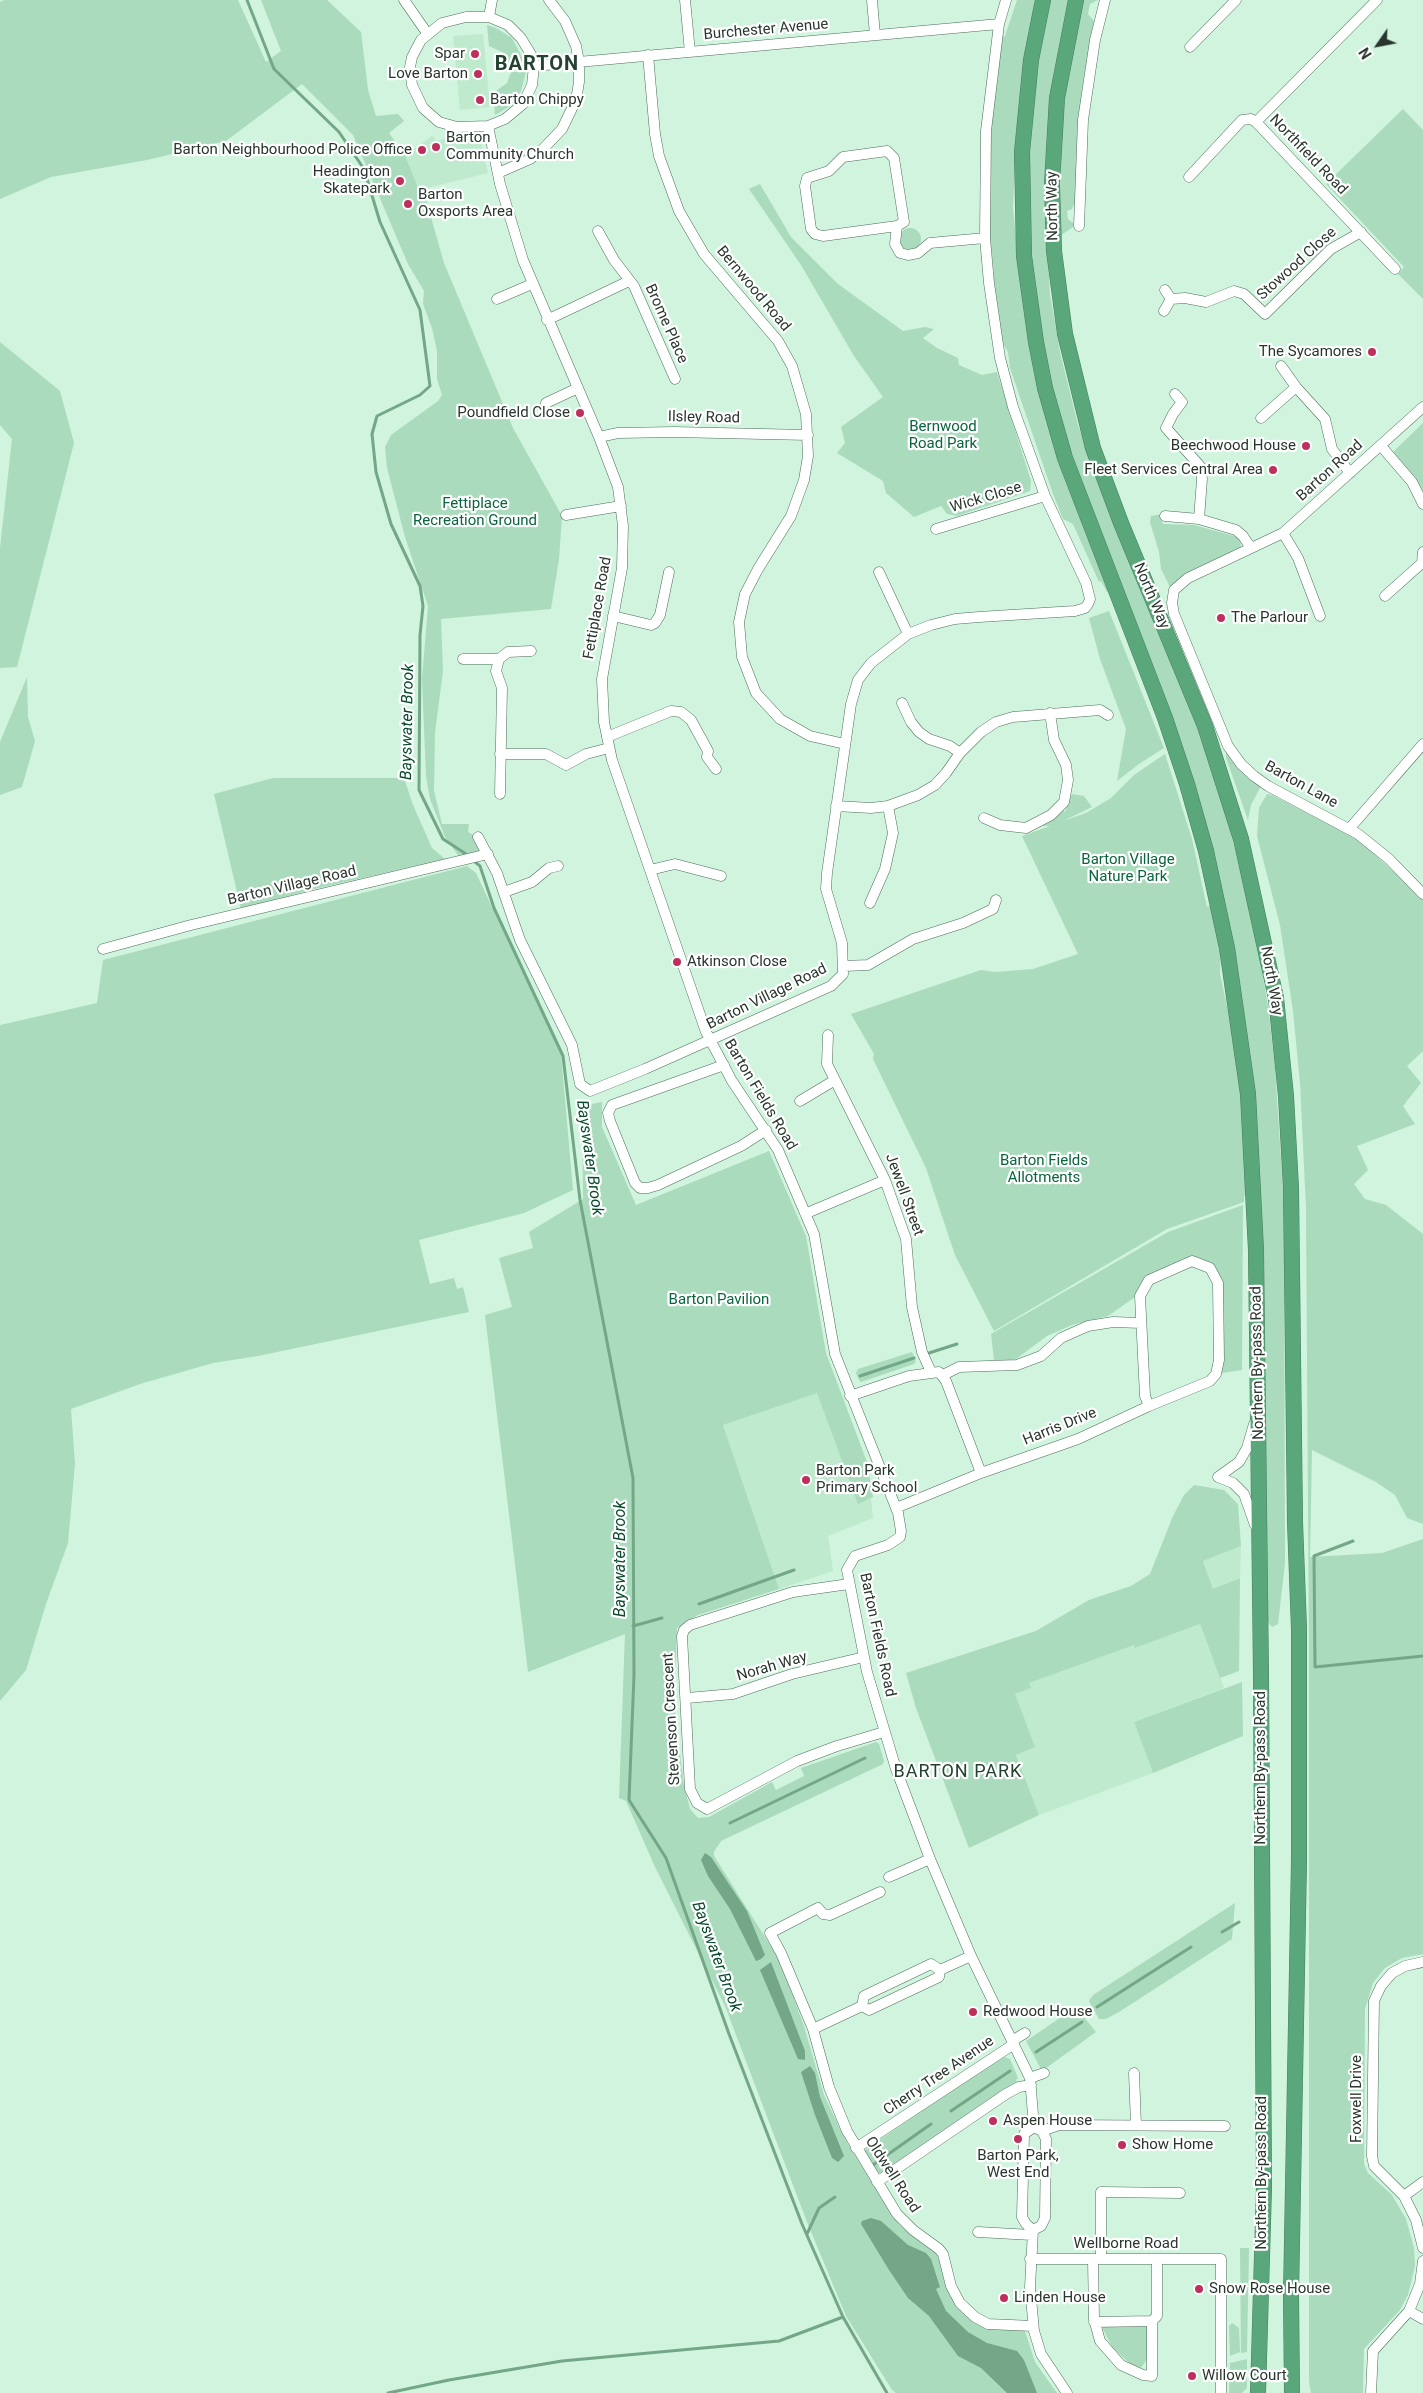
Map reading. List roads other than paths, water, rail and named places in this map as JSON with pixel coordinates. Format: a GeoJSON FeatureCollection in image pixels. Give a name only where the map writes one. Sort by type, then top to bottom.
{"type":"FeatureCollection","features":[{"type":"Feature","properties":{"kind":"highway","name":"North Way"},"geometry":{"type":"LineString","coordinates":[[1043,0],[1031,60],[1022,152],[1024,256],[1036,342],[1045,388],[1065,458],[1166,718],[1206,851],[1233,985],[1248,1094],[1251,1142]]}},
{"type":"Feature","properties":{"kind":"highway","name":"North Way"},"geometry":{"type":"LineString","coordinates":[[1076,0],[1058,98],[1052,183],[1054,251],[1065,334],[1080,403],[1096,456],[1121,523],[1205,726],[1241,839],[1276,998],[1286,1096],[1291,1188]]}},
{"type":"Feature","properties":{"kind":"highway","name":"Northern By-pass Road"},"geometry":{"type":"LineString","coordinates":[[1251,1142],[1256,1250],[1259,1408],[1264,2188],[1258,2393]]}},
{"type":"Feature","properties":{"kind":"highway","name":"Northern By-pass Road"},"geometry":{"type":"LineString","coordinates":[[1291,1188],[1295,1522],[1299,1629],[1299,1842],[1292,2393]]}},
{"type":"Feature","properties":{"kind":"street"},"geometry":{"type":"LineString","coordinates":[[404,0],[427,33]]}},
{"type":"Feature","properties":{"kind":"street"},"geometry":{"type":"LineString","coordinates":[[489,17],[492,0]]}},
{"type":"Feature","properties":{"kind":"street"},"geometry":{"type":"LineString","coordinates":[[498,173],[530,159],[542,150],[562,129],[576,100],[580,62],[572,35],[561,14],[549,0]]}},
{"type":"Feature","properties":{"kind":"street"},"geometry":{"type":"LineString","coordinates":[[685,0],[690,52]]}},
{"type":"Feature","properties":{"kind":"street"},"geometry":{"type":"LineString","coordinates":[[872,0],[875,35]]}},
{"type":"Feature","properties":{"kind":"street"},"geometry":{"type":"LineString","coordinates":[[1006,0],[999,24],[986,131],[985,238],[989,283],[1000,358],[1013,407],[1045,496]]}},
{"type":"Feature","properties":{"kind":"street","name":"North Way"},"geometry":{"type":"LineString","coordinates":[[1079,226],[1083,120],[1094,40],[1105,0]]}},
{"type":"Feature","properties":{"kind":"street"},"geometry":{"type":"LineString","coordinates":[[1190,47],[1236,0]]}},
{"type":"Feature","properties":{"kind":"street","name":"Northfield Road"},"geometry":{"type":"LineString","coordinates":[[1377,0],[1256,122],[1396,269]]}},
{"type":"Feature","properties":{"kind":"street"},"geometry":{"type":"LineString","coordinates":[[489,17],[515,30],[527,47],[534,66],[532,84],[523,104],[505,119],[488,126],[451,126],[439,122],[423,108],[413,90],[410,67],[416,47],[427,33],[442,23],[457,18],[489,17]]}},
{"type":"Feature","properties":{"kind":"street","name":"Burchester Avenue"},"geometry":{"type":"LineString","coordinates":[[534,66],[999,24]]}},
{"type":"Feature","properties":{"kind":"street","name":"Bernwood Road"},"geometry":{"type":"LineString","coordinates":[[648,56],[656,141],[659,156],[679,212],[704,254],[778,341],[792,366],[806,414],[808,456],[798,500],[783,532],[758,568],[745,594],[739,622],[739,638],[748,676],[756,693],[768,707],[796,730],[810,736],[845,744]]}},
{"type":"Feature","properties":{"kind":"street"},"geometry":{"type":"LineString","coordinates":[[1188,177],[1242,120],[1251,119],[1256,122]]}},
{"type":"Feature","properties":{"kind":"street","name":"Fettiplace Road"},"geometry":{"type":"LineString","coordinates":[[488,126],[510,219],[532,284],[612,469],[621,506],[623,559],[602,679],[602,707],[607,737],[650,870],[711,1040]]}},
{"type":"Feature","properties":{"kind":"street"},"geometry":{"type":"LineString","coordinates":[[887,151],[894,158],[904,222],[897,226],[823,236],[815,234],[811,229],[805,186],[808,178],[829,171],[842,157],[887,151]]}},
{"type":"Feature","properties":{"kind":"street"},"geometry":{"type":"LineString","coordinates":[[897,226],[895,244],[900,253],[908,255],[918,253],[930,243],[985,238]]}},
{"type":"Feature","properties":{"kind":"street","name":"Brome Place"},"geometry":{"type":"LineString","coordinates":[[598,231],[634,286],[675,379]]}},
{"type":"Feature","properties":{"kind":"street","name":"Stowood Close"},"geometry":{"type":"LineString","coordinates":[[1171,300],[1185,298],[1206,302],[1234,292],[1244,294],[1265,314],[1331,249],[1361,232]]}},
{"type":"Feature","properties":{"kind":"street","name":"Brome Place"},"geometry":{"type":"LineString","coordinates":[[547,320],[629,281]]}},
{"type":"Feature","properties":{"kind":"street"},"geometry":{"type":"LineString","coordinates":[[497,299],[532,284]]}},
{"type":"Feature","properties":{"kind":"street"},"geometry":{"type":"LineString","coordinates":[[1164,311],[1171,300],[1165,290]]}},
{"type":"Feature","properties":{"kind":"street"},"geometry":{"type":"LineString","coordinates":[[1281,366],[1296,387],[1325,419],[1332,449],[1350,474]]}},
{"type":"Feature","properties":{"kind":"street"},"geometry":{"type":"LineString","coordinates":[[1261,418],[1296,387]]}},
{"type":"Feature","properties":{"kind":"street"},"geometry":{"type":"LineString","coordinates":[[546,403],[578,388]]}},
{"type":"Feature","properties":{"kind":"street"},"geometry":{"type":"LineString","coordinates":[[1175,394],[1182,402],[1166,428],[1200,466],[1202,480],[1199,519]]}},
{"type":"Feature","properties":{"kind":"street","name":"Barton Road"},"geometry":{"type":"LineString","coordinates":[[1174,590],[1188,578],[1283,533],[1423,407]]}},
{"type":"Feature","properties":{"kind":"street","name":"Ilsley Road"},"geometry":{"type":"LineString","coordinates":[[598,437],[618,433],[674,432],[808,435]]}},
{"type":"Feature","properties":{"kind":"street"},"geometry":{"type":"LineString","coordinates":[[1381,446],[1412,482],[1423,504]]}},
{"type":"Feature","properties":{"kind":"street","name":"Wick Close"},"geometry":{"type":"LineString","coordinates":[[936,529],[1045,496]]}},
{"type":"Feature","properties":{"kind":"street","name":"Barton Village Road"},"geometry":{"type":"LineString","coordinates":[[478,837],[483,856],[504,892],[520,940],[572,1045],[580,1084],[585,1090],[590,1091],[711,1040],[831,986],[843,974],[844,966],[840,932],[826,889],[851,704],[858,680],[871,663],[908,634],[955,619],[1075,611],[1085,608],[1090,599],[1086,583],[1045,496]]}},
{"type":"Feature","properties":{"kind":"street"},"geometry":{"type":"LineString","coordinates":[[566,515],[621,506]]}},
{"type":"Feature","properties":{"kind":"street"},"geometry":{"type":"LineString","coordinates":[[1166,516],[1199,519],[1236,530],[1243,536],[1250,548]]}},
{"type":"Feature","properties":{"kind":"street"},"geometry":{"type":"LineString","coordinates":[[1283,533],[1298,558],[1320,616]]}},
{"type":"Feature","properties":{"kind":"street"},"geometry":{"type":"LineString","coordinates":[[1385,596],[1422,563],[1423,552]]}},
{"type":"Feature","properties":{"kind":"street"},"geometry":{"type":"LineString","coordinates":[[613,616],[651,625],[655,623],[660,615],[669,572]]}},
{"type":"Feature","properties":{"kind":"street"},"geometry":{"type":"LineString","coordinates":[[880,572],[908,634]]}},
{"type":"Feature","properties":{"kind":"street","name":"Barton Lane"},"geometry":{"type":"LineString","coordinates":[[1174,590],[1172,603],[1174,614],[1228,746],[1241,764],[1268,786],[1350,828],[1389,859],[1423,894]]}},
{"type":"Feature","properties":{"kind":"street"},"geometry":{"type":"LineString","coordinates":[[463,659],[499,659],[511,652],[531,651]]}},
{"type":"Feature","properties":{"kind":"street"},"geometry":{"type":"LineString","coordinates":[[499,659],[496,671],[502,688],[500,794]]}},
{"type":"Feature","properties":{"kind":"street"},"geometry":{"type":"LineString","coordinates":[[902,703],[911,722],[919,732],[929,740],[950,746],[960,753]]}},
{"type":"Feature","properties":{"kind":"street"},"geometry":{"type":"LineString","coordinates":[[836,806],[871,808],[904,802],[935,784],[970,742],[996,722],[1013,716],[1100,710],[1108,715]]}},
{"type":"Feature","properties":{"kind":"street"},"geometry":{"type":"LineString","coordinates":[[607,737],[676,711],[691,720],[708,751],[707,757],[716,769]]}},
{"type":"Feature","properties":{"kind":"street"},"geometry":{"type":"LineString","coordinates":[[984,818],[998,829],[1026,828],[1051,815],[1064,802],[1068,780],[1067,772],[1054,740],[1050,713]]}},
{"type":"Feature","properties":{"kind":"street"},"geometry":{"type":"LineString","coordinates":[[1350,828],[1423,744]]}},
{"type":"Feature","properties":{"kind":"street"},"geometry":{"type":"LineString","coordinates":[[500,754],[546,754],[566,765],[586,754],[609,748]]}},
{"type":"Feature","properties":{"kind":"street"},"geometry":{"type":"LineString","coordinates":[[870,903],[872,894],[882,876],[893,833],[888,806]]}},
{"type":"Feature","properties":{"kind":"street","name":"Barton Village Road"},"geometry":{"type":"LineString","coordinates":[[103,949],[191,925],[483,856]]}},
{"type":"Feature","properties":{"kind":"street"},"geometry":{"type":"LineString","coordinates":[[650,870],[674,864],[721,876]]}},
{"type":"Feature","properties":{"kind":"street"},"geometry":{"type":"LineString","coordinates":[[504,892],[532,882],[551,865]]}},
{"type":"Feature","properties":{"kind":"street"},"geometry":{"type":"LineString","coordinates":[[844,966],[868,965],[913,939],[963,923],[997,908]]}},
{"type":"Feature","properties":{"kind":"street","name":"Jewell Street"},"geometry":{"type":"LineString","coordinates":[[828,1035],[828,1064],[885,1180],[906,1239],[912,1307],[922,1352],[931,1372]]}},
{"type":"Feature","properties":{"kind":"street","name":"Barton Fields Road"},"geometry":{"type":"LineString","coordinates":[[711,1040],[724,1065],[778,1150],[806,1213],[814,1234],[835,1354],[850,1396],[896,1508],[901,1531],[900,1537],[888,1545],[855,1556],[847,1570],[849,1584],[864,1658],[884,1732],[930,1860],[971,1956],[1030,2082],[1038,2129],[1046,2139],[1045,2218],[1041,2226],[1032,2232],[1030,2260],[1033,2326],[1041,2354],[1067,2393]]}},
{"type":"Feature","properties":{"kind":"street"},"geometry":{"type":"LineString","coordinates":[[724,1065],[612,1105],[608,1113],[610,1121],[635,1183],[640,1188],[658,1185],[741,1146],[766,1130]]}},
{"type":"Feature","properties":{"kind":"street"},"geometry":{"type":"LineString","coordinates":[[800,1101],[835,1080]]}},
{"type":"Feature","properties":{"kind":"street"},"geometry":{"type":"LineString","coordinates":[[806,1213],[885,1180]]}},
{"type":"Feature","properties":{"kind":"street","name":"Harris Drive"},"geometry":{"type":"LineString","coordinates":[[896,1508],[981,1473],[1078,1439],[1149,1406],[1210,1381],[1216,1374],[1219,1360],[1218,1282],[1210,1268],[1192,1261],[1149,1280],[1140,1296],[1141,1323]]}},
{"type":"Feature","properties":{"kind":"street"},"geometry":{"type":"LineString","coordinates":[[943,1375],[959,1367],[1017,1365],[1041,1356],[1061,1338],[1088,1326],[1113,1322],[1141,1323],[1145,1396],[1149,1406]]}},
{"type":"Feature","properties":{"kind":"street"},"geometry":{"type":"LineString","coordinates":[[850,1396],[910,1376],[939,1372],[943,1375],[981,1473]]}},
{"type":"Feature","properties":{"kind":"street"},"geometry":{"type":"LineString","coordinates":[[1259,1408],[1247,1448],[1239,1462],[1218,1477],[1233,1483],[1244,1494],[1250,1504],[1259,1542]]}},
{"type":"Feature","properties":{"kind":"street","name":"Stevenson Crescent"},"geometry":{"type":"LineString","coordinates":[[849,1584],[793,1592],[690,1625],[684,1630],[682,1636],[687,1698],[690,1789],[697,1803],[707,1808],[797,1761],[837,1746],[884,1732]]}},
{"type":"Feature","properties":{"kind":"street","name":"Norah Way"},"geometry":{"type":"LineString","coordinates":[[687,1698],[733,1694],[792,1674],[864,1658]]}},
{"type":"Feature","properties":{"kind":"street"},"geometry":{"type":"LineString","coordinates":[[889,1877],[930,1860]]}},
{"type":"Feature","properties":{"kind":"street","name":"Oldwell Road"},"geometry":{"type":"LineString","coordinates":[[880,1892],[830,1916],[823,1914],[818,1908],[770,1933],[781,1953],[814,2029],[828,2087],[856,2148],[877,2182],[904,2222],[943,2254],[951,2286],[960,2303],[975,2317],[988,2324],[1033,2326]]}},
{"type":"Feature","properties":{"kind":"street"},"geometry":{"type":"LineString","coordinates":[[940,1970],[971,1956]]}},
{"type":"Feature","properties":{"kind":"street","name":"Foxwell Drive"},"geometry":{"type":"LineString","coordinates":[[1423,1962],[1404,1966],[1386,1979],[1377,1994],[1373,2010],[1372,2162],[1377,2170],[1404,2196],[1416,2220],[1423,2248]]}},
{"type":"Feature","properties":{"kind":"street"},"geometry":{"type":"LineString","coordinates":[[862,2006],[864,1996],[931,1964],[940,1970]]}},
{"type":"Feature","properties":{"kind":"street"},"geometry":{"type":"LineString","coordinates":[[862,2006],[869,2010],[939,1977],[940,1970]]}},
{"type":"Feature","properties":{"kind":"street"},"geometry":{"type":"LineString","coordinates":[[814,2029],[862,2006]]}},
{"type":"Feature","properties":{"kind":"street","name":"Cherry Tree Avenue"},"geometry":{"type":"LineString","coordinates":[[856,2148],[1013,2043],[1025,2033]]}},
{"type":"Feature","properties":{"kind":"street"},"geometry":{"type":"LineString","coordinates":[[1134,2072],[1136,2125]]}},
{"type":"Feature","properties":{"kind":"street"},"geometry":{"type":"LineString","coordinates":[[877,2182],[1006,2094],[1044,2073]]}},
{"type":"Feature","properties":{"kind":"street"},"geometry":{"type":"LineString","coordinates":[[1032,2232],[1022,2217],[1024,2134],[1059,2125],[1225,2126]]}},
{"type":"Feature","properties":{"kind":"street"},"geometry":{"type":"LineString","coordinates":[[1404,2196],[1423,2182]]}},
{"type":"Feature","properties":{"kind":"street"},"geometry":{"type":"LineString","coordinates":[[1152,2320],[1152,2376],[1133,2372],[1113,2358],[1100,2341],[1094,2322],[1101,2192],[1180,2193]]}},
{"type":"Feature","properties":{"kind":"street"},"geometry":{"type":"LineString","coordinates":[[978,2232],[1032,2232]]}},
{"type":"Feature","properties":{"kind":"street"},"geometry":{"type":"LineString","coordinates":[[1094,2322],[1152,2320],[1157,2316],[1157,2259]]}},
{"type":"Feature","properties":{"kind":"street","name":"Wellborne Road"},"geometry":{"type":"LineString","coordinates":[[1030,2260],[1221,2259],[1221,2392]]}},
{"type":"Feature","properties":{"kind":"street"},"geometry":{"type":"LineString","coordinates":[[1371,2393],[1373,2351],[1409,2311],[1420,2284],[1423,2261]]}},
{"type":"Feature","properties":{"kind":"street"},"geometry":{"type":"LineString","coordinates":[[1409,2311],[1423,2319]]}},
{"type":"Feature","properties":{"kind":"street"},"geometry":{"type":"LineString","coordinates":[[1285,2393],[1291,2363]]}},
{"type":"Feature","properties":{"kind":"waterway","name":"Bayswater Brook"},"geometry":{"type":"LineString","coordinates":[[247,0],[274,69],[339,132],[364,169],[380,222],[420,310],[430,386],[420,395],[377,416],[372,434],[376,472],[391,524],[420,586],[423,606],[420,635],[419,790],[443,839],[480,866],[494,908],[563,1056],[580,1200],[633,1478],[634,1675],[629,1800],[666,1858],[729,2034],[802,2224],[843,2317],[887,2393]]}},
{"type":"Feature","properties":{"kind":"waterway"},"geometry":{"type":"LineString","coordinates":[[929,1353],[957,1344]]}},
{"type":"Feature","properties":{"kind":"waterway"},"geometry":{"type":"LineString","coordinates":[[860,1376],[914,1358]]}},
{"type":"Feature","properties":{"kind":"waterway"},"geometry":{"type":"LineString","coordinates":[[1353,1541],[1314,1556],[1315,1667],[1423,1656]]}},
{"type":"Feature","properties":{"kind":"waterway"},"geometry":{"type":"LineString","coordinates":[[699,1604],[794,1570]]}},
{"type":"Feature","properties":{"kind":"waterway"},"geometry":{"type":"LineString","coordinates":[[633,1626],[662,1618]]}},
{"type":"Feature","properties":{"kind":"waterway"},"geometry":{"type":"LineString","coordinates":[[730,1823],[865,1758]]}},
{"type":"Feature","properties":{"kind":"waterway"},"geometry":{"type":"LineString","coordinates":[[1222,1932],[1239,1922]]}},
{"type":"Feature","properties":{"kind":"waterway"},"geometry":{"type":"LineString","coordinates":[[1097,2007],[1191,1947]]}},
{"type":"Feature","properties":{"kind":"waterway"},"geometry":{"type":"LineString","coordinates":[[1036,2052],[1082,2022]]}},
{"type":"Feature","properties":{"kind":"waterway"},"geometry":{"type":"LineString","coordinates":[[951,2111],[1010,2071]]}},
{"type":"Feature","properties":{"kind":"waterway"},"geometry":{"type":"LineString","coordinates":[[873,2165],[931,2124]]}},
{"type":"Feature","properties":{"kind":"waterway"},"geometry":{"type":"LineString","coordinates":[[807,2234],[819,2208],[835,2197]]}},
{"type":"Feature","properties":{"kind":"waterway"},"geometry":{"type":"LineString","coordinates":[[388,2393],[449,2380],[562,2361],[779,2341],[843,2317]]}},
{"type":"Feature","properties":{"kind":"place","name":"Spar"},"geometry":{"type":"Point","coordinates":[475,54]}},
{"type":"Feature","properties":{"kind":"place","name":"Love Barton"},"geometry":{"type":"Point","coordinates":[478,74]}},
{"type":"Feature","properties":{"kind":"place","name":"Barton Chippy"},"geometry":{"type":"Point","coordinates":[480,100]}},
{"type":"Feature","properties":{"kind":"place","name":"Barton Community Church"},"geometry":{"type":"Point","coordinates":[436,147]}},
{"type":"Feature","properties":{"kind":"place","name":"Barton Neighbourhood Police Office"},"geometry":{"type":"Point","coordinates":[422,150]}},
{"type":"Feature","properties":{"kind":"place","name":"Headington Skatepark"},"geometry":{"type":"Point","coordinates":[400,181]}},
{"type":"Feature","properties":{"kind":"place","name":"Barton Oxsports Area"},"geometry":{"type":"Point","coordinates":[408,204]}},
{"type":"Feature","properties":{"kind":"place","name":"The Sycamores"},"geometry":{"type":"Point","coordinates":[1372,352]}},
{"type":"Feature","properties":{"kind":"place","name":"Poundfield Close"},"geometry":{"type":"Point","coordinates":[580,413]}},
{"type":"Feature","properties":{"kind":"place","name":"Beechwood House"},"geometry":{"type":"Point","coordinates":[1306,446]}},
{"type":"Feature","properties":{"kind":"place","name":"Fleet Services Central Area"},"geometry":{"type":"Point","coordinates":[1273,470]}},
{"type":"Feature","properties":{"kind":"place","name":"The Parlour"},"geometry":{"type":"Point","coordinates":[1221,618]}},
{"type":"Feature","properties":{"kind":"place","name":"Atkinson Close"},"geometry":{"type":"Point","coordinates":[677,962]}},
{"type":"Feature","properties":{"kind":"place","name":"Barton Park Primary School"},"geometry":{"type":"Point","coordinates":[806,1480]}},
{"type":"Feature","properties":{"kind":"place","name":"Redwood House"},"geometry":{"type":"Point","coordinates":[973,2012]}},
{"type":"Feature","properties":{"kind":"place","name":"Aspen House"},"geometry":{"type":"Point","coordinates":[993,2121]}},
{"type":"Feature","properties":{"kind":"place","name":"Barton Park, West End"},"geometry":{"type":"Point","coordinates":[1018,2139]}},
{"type":"Feature","properties":{"kind":"place","name":"Show Home"},"geometry":{"type":"Point","coordinates":[1122,2145]}},
{"type":"Feature","properties":{"kind":"place","name":"Snow Rose House"},"geometry":{"type":"Point","coordinates":[1199,2289]}},
{"type":"Feature","properties":{"kind":"place","name":"Linden House"},"geometry":{"type":"Point","coordinates":[1004,2298]}},
{"type":"Feature","properties":{"kind":"place","name":"Willow Court"},"geometry":{"type":"Point","coordinates":[1192,2376]}},
{"type":"Feature","properties":{"kind":"district","name":"BARTON"},"geometry":{"type":"Point","coordinates":[537,65]}},
{"type":"Feature","properties":{"kind":"district","name":"BARTON PARK"},"geometry":{"type":"Point","coordinates":[958,1772]}},
{"type":"Feature","properties":{"kind":"park label","name":"Bernwood Road Park"},"geometry":{"type":"Point","coordinates":[943,436]}},
{"type":"Feature","properties":{"kind":"park label","name":"Fettiplace Recreation Ground"},"geometry":{"type":"Point","coordinates":[475,512]}},
{"type":"Feature","properties":{"kind":"park label","name":"Barton Village Nature Park"},"geometry":{"type":"Point","coordinates":[1128,868]}},
{"type":"Feature","properties":{"kind":"park label","name":"Barton Fields Allotments"},"geometry":{"type":"Point","coordinates":[1044,1170]}},
{"type":"Feature","properties":{"kind":"park label","name":"Barton Pavilion"},"geometry":{"type":"Point","coordinates":[719,1300]}}]}
